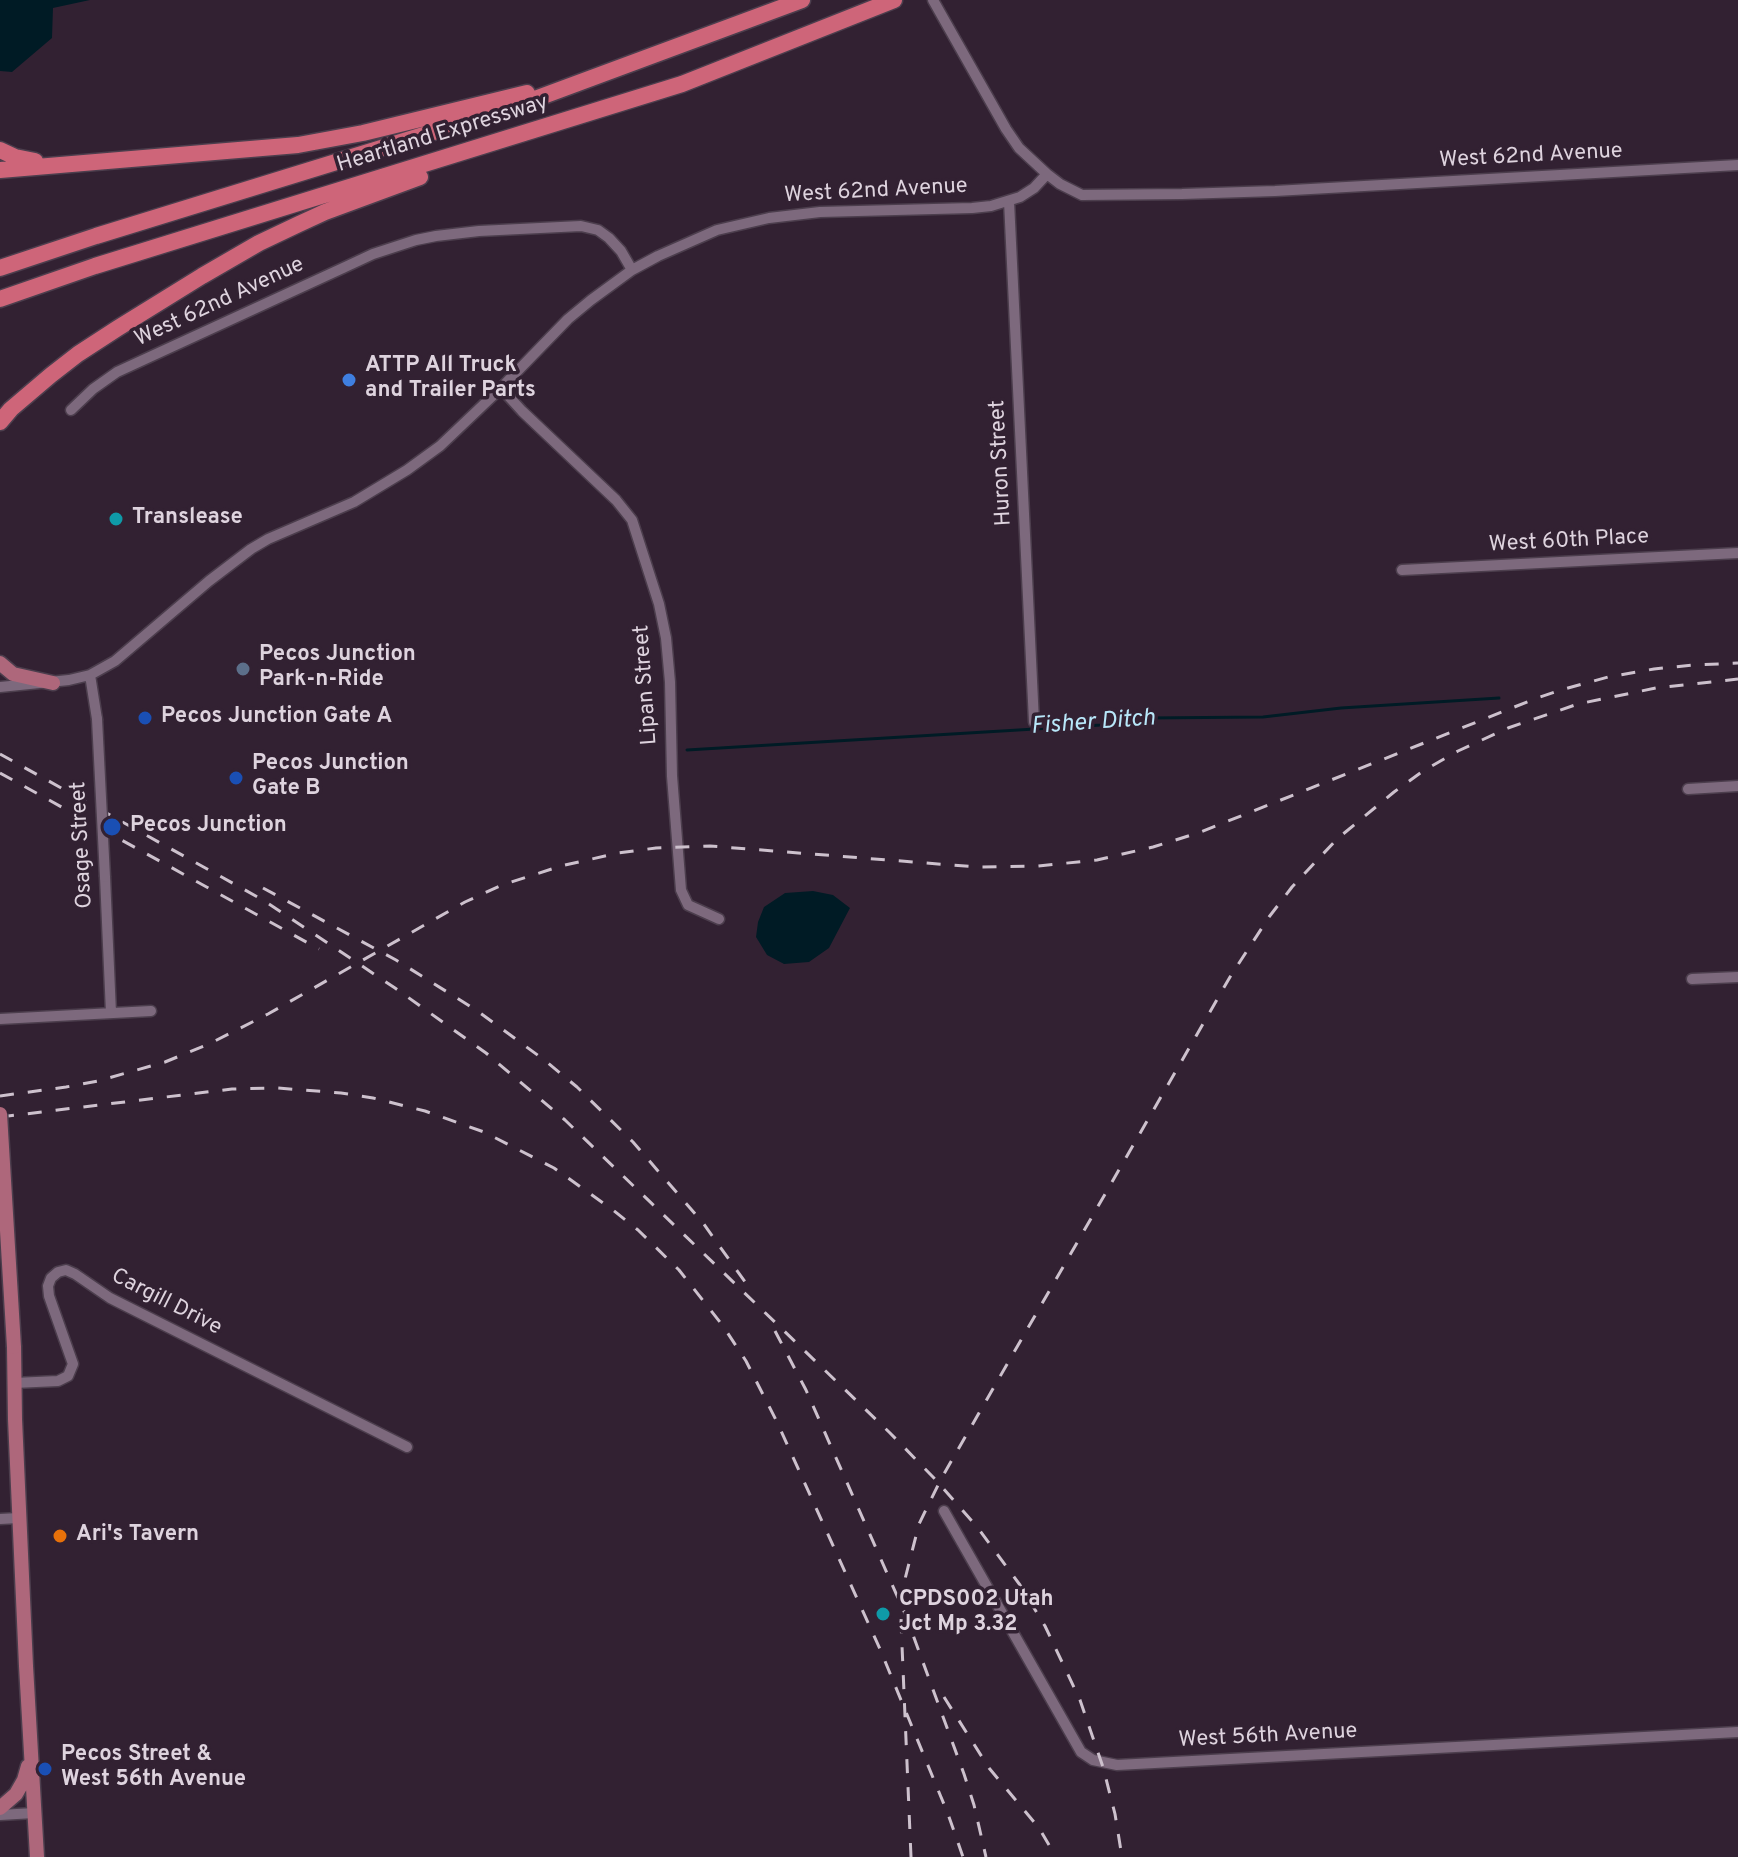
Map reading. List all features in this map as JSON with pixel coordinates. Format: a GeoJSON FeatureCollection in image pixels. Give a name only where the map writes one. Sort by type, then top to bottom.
{"type":"FeatureCollection","features":[{"type":"Feature","properties":{"kind":"highway","name":"Heartland Expressway"},"geometry":{"type":"LineString","coordinates":[[3,267],[508,109],[802,0]]}},
{"type":"Feature","properties":{"kind":"highway","name":"Heartland Expressway"},"geometry":{"type":"LineString","coordinates":[[5,297],[202,232],[682,84],[894,0]]}},
{"type":"Feature","properties":{"kind":"highway"},"geometry":{"type":"LineString","coordinates":[[0,170],[298,145],[530,92],[624,65]]}},
{"type":"Feature","properties":{"kind":"highway"},"geometry":{"type":"LineString","coordinates":[[0,422],[51,375],[118,328],[259,243],[325,212],[682,84]]}},
{"type":"Feature","properties":{"kind":"highway"},"geometry":{"type":"LineString","coordinates":[[0,150],[27,160],[80,164]]}},
{"type":"Feature","properties":{"kind":"highway"},"geometry":{"type":"LineString","coordinates":[[0,402],[51,375]]}},
{"type":"Feature","properties":{"kind":"main road"},"geometry":{"type":"LineString","coordinates":[[0,663],[13,674],[53,683]]}},
{"type":"Feature","properties":{"kind":"main road"},"geometry":{"type":"LineString","coordinates":[[0,1114],[37,1857]]}},
{"type":"Feature","properties":{"kind":"main road"},"geometry":{"type":"LineString","coordinates":[[0,1808],[16,1794],[24,1780],[31,1746]]}},
{"type":"Feature","properties":{"kind":"street"},"geometry":{"type":"LineString","coordinates":[[933,0],[1010,136],[1030,160],[1047,174]]}},
{"type":"Feature","properties":{"kind":"street","name":"West 62nd Avenue"},"geometry":{"type":"LineString","coordinates":[[71,410],[117,372],[363,259],[416,240],[446,234],[581,226],[594,228],[604,233],[621,251],[632,270],[717,230],[820,212],[972,208],[1009,201],[1034,188],[1047,174],[1082,195],[1098,196],[1275,191],[1738,165]]}},
{"type":"Feature","properties":{"kind":"street","name":"Huron Street"},"geometry":{"type":"LineString","coordinates":[[1009,201],[1034,722]]}},
{"type":"Feature","properties":{"kind":"street"},"geometry":{"type":"LineString","coordinates":[[0,687],[53,683],[90,675],[128,652],[209,581],[251,549],[354,502],[407,470],[440,446],[568,319],[632,270]]}},
{"type":"Feature","properties":{"kind":"street","name":"Lipan Street"},"geometry":{"type":"LineString","coordinates":[[501,388],[616,500],[632,520],[659,604],[666,638],[681,890],[688,905],[719,919]]}},
{"type":"Feature","properties":{"kind":"street","name":"West 60th Place"},"geometry":{"type":"LineString","coordinates":[[1402,570],[1738,553]]}},
{"type":"Feature","properties":{"kind":"street","name":"Osage Street"},"geometry":{"type":"LineString","coordinates":[[90,675],[97,719],[111,1013]]}},
{"type":"Feature","properties":{"kind":"street"},"geometry":{"type":"LineString","coordinates":[[1688,789],[1738,786]]}},
{"type":"Feature","properties":{"kind":"street"},"geometry":{"type":"LineString","coordinates":[[1692,979],[1738,977]]}},
{"type":"Feature","properties":{"kind":"street"},"geometry":{"type":"LineString","coordinates":[[0,1019],[151,1011]]}},
{"type":"Feature","properties":{"kind":"street","name":"Cargill Drive"},"geometry":{"type":"LineString","coordinates":[[14,1383],[58,1381],[68,1376],[73,1364],[48,1286],[51,1278],[66,1270],[110,1298],[407,1447]]}},
{"type":"Feature","properties":{"kind":"street","name":"West 56th Avenue"},"geometry":{"type":"LineString","coordinates":[[944,1511],[1081,1752],[1093,1760],[1117,1765],[1738,1732]]}},
{"type":"Feature","properties":{"kind":"street"},"geometry":{"type":"LineString","coordinates":[[0,1519],[19,1518]]}},
{"type":"Feature","properties":{"kind":"street"},"geometry":{"type":"LineString","coordinates":[[0,1815],[34,1813]]}},
{"type":"Feature","properties":{"kind":"water"},"geometry":{"type":"Polygon","coordinates":[[[0,0],[90,0],[53,8],[52,38],[12,72],[0,71],[0,0]]]}},
{"type":"Feature","properties":{"kind":"water"},"geometry":{"type":"Polygon","coordinates":[[[813,891],[833,895],[850,908],[829,948],[809,962],[784,964],[767,955],[756,937],[764,907],[785,893],[813,891]]]}},
{"type":"Feature","properties":{"kind":"waterway","name":"Fisher Ditch"},"geometry":{"type":"LineString","coordinates":[[687,750],[1101,725],[1147,718],[1263,717],[1341,708],[1499,698]]}},
{"type":"Feature","properties":{"kind":"railway"},"geometry":{"type":"LineString","coordinates":[[0,1096],[98,1081],[165,1062],[209,1044],[465,902],[502,885],[561,866],[618,853],[710,846],[977,867],[1038,866],[1097,860],[1198,833],[1561,690],[1654,669],[1738,663]]}},
{"type":"Feature","properties":{"kind":"railway"},"geometry":{"type":"LineString","coordinates":[[911,1857],[901,1622],[904,1583],[919,1524],[941,1479],[1230,977],[1269,917],[1337,839],[1394,792],[1458,751],[1508,728],[1578,704],[1656,688],[1738,679]]}},
{"type":"Feature","properties":{"kind":"railway"},"geometry":{"type":"LineString","coordinates":[[0,754],[263,900],[486,1053],[565,1120],[890,1433],[978,1528],[1020,1585],[1045,1626],[1080,1700],[1103,1767],[1122,1857]]}},
{"type":"Feature","properties":{"kind":"railway"},"geometry":{"type":"LineString","coordinates":[[0,773],[319,949]]}},
{"type":"Feature","properties":{"kind":"railway"},"geometry":{"type":"LineString","coordinates":[[263,888],[396,960],[476,1010],[543,1059],[577,1087],[633,1142],[703,1223],[748,1286]]}},
{"type":"Feature","properties":{"kind":"railway"},"geometry":{"type":"LineString","coordinates":[[0,1117],[232,1089],[278,1088],[341,1093],[425,1111],[484,1132],[554,1168],[613,1210],[679,1270],[746,1361],[880,1649],[963,1857]]}},
{"type":"Feature","properties":{"kind":"railway"},"geometry":{"type":"LineString","coordinates":[[775,1331],[806,1390],[906,1616],[964,1774],[986,1857]]}},
{"type":"Feature","properties":{"kind":"railway"},"geometry":{"type":"LineString","coordinates":[[944,1697],[989,1768],[1039,1828],[1056,1857]]}},
{"type":"Feature","properties":{"kind":"place","name":"ATTP All Truck and Trailer Parts"},"geometry":{"type":"Point","coordinates":[349,380]}},
{"type":"Feature","properties":{"kind":"place","name":"Translease"},"geometry":{"type":"Point","coordinates":[116,519]}},
{"type":"Feature","properties":{"kind":"place","name":"Pecos Junction Park-n-Ride"},"geometry":{"type":"Point","coordinates":[243,669]}},
{"type":"Feature","properties":{"kind":"place","name":"Pecos Junction Gate A"},"geometry":{"type":"Point","coordinates":[145,718]}},
{"type":"Feature","properties":{"kind":"place","name":"Pecos Junction Gate B"},"geometry":{"type":"Point","coordinates":[236,778]}},
{"type":"Feature","properties":{"kind":"place","name":"Pecos Junction"},"geometry":{"type":"Point","coordinates":[112,827]}},
{"type":"Feature","properties":{"kind":"place","name":"Ari's Tavern"},"geometry":{"type":"Point","coordinates":[60,1536]}},
{"type":"Feature","properties":{"kind":"place","name":"CPDS002 Utah Jct Mp 3.32"},"geometry":{"type":"Point","coordinates":[883,1614]}},
{"type":"Feature","properties":{"kind":"place","name":"Pecos Street & West 56th Avenue"},"geometry":{"type":"Point","coordinates":[45,1769]}}]}
